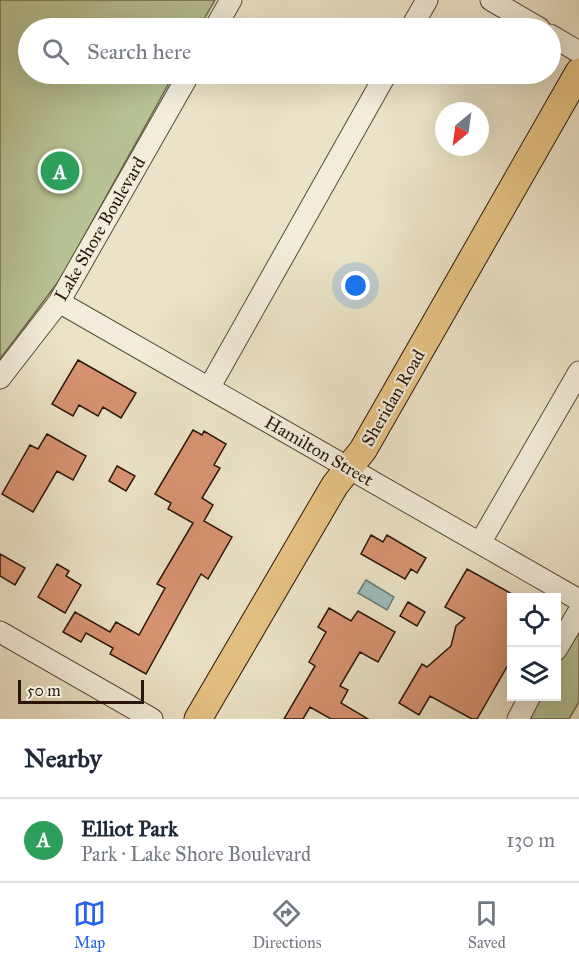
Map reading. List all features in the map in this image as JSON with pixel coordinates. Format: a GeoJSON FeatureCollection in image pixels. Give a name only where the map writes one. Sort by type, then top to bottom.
{"type":"FeatureCollection","features":[{"type":"Feature","properties":{"kind":"main road","name":"Sheridan Road"},"geometry":{"type":"LineString","coordinates":[[198,719],[332,491],[363,450],[579,72]]}},
{"type":"Feature","properties":{"kind":"street"},"geometry":{"type":"LineString","coordinates":[[221,18],[231,0]]}},
{"type":"Feature","properties":{"kind":"street"},"geometry":{"type":"LineString","coordinates":[[417,18],[427,0]]}},
{"type":"Feature","properties":{"kind":"street"},"geometry":{"type":"LineString","coordinates":[[491,0],[522,18]]}},
{"type":"Feature","properties":{"kind":"street"},"geometry":{"type":"LineString","coordinates":[[561,41],[579,52]]}},
{"type":"Feature","properties":{"kind":"street","name":"Lake Shore Boulevard"},"geometry":{"type":"LineString","coordinates":[[0,378],[58,302],[183,84]]}},
{"type":"Feature","properties":{"kind":"street"},"geometry":{"type":"LineString","coordinates":[[209,388],[380,84]]}},
{"type":"Feature","properties":{"kind":"street","name":"Hamilton Street"},"geometry":{"type":"LineString","coordinates":[[58,302],[579,600]]}},
{"type":"Feature","properties":{"kind":"street"},"geometry":{"type":"LineString","coordinates":[[480,543],[579,372]]}},
{"type":"Feature","properties":{"kind":"street"},"geometry":{"type":"LineString","coordinates":[[558,647],[579,611]]}},
{"type":"Feature","properties":{"kind":"street"},"geometry":{"type":"LineString","coordinates":[[0,632],[152,719]]}},
{"type":"Feature","properties":{"kind":"street"},"geometry":{"type":"LineString","coordinates":[[518,719],[527,701]]}},
{"type":"Feature","properties":{"kind":"green space"},"geometry":{"type":"Polygon","coordinates":[[[0,0],[215,0],[205,18],[18,18],[18,84],[168,84],[61,278],[0,359],[0,0]]]}},
{"type":"Feature","properties":{"kind":"green space"},"geometry":{"type":"Polygon","coordinates":[[[579,626],[579,702],[569,719],[525,719],[536,701],[561,701],[561,658],[579,626]]]}},
{"type":"Feature","properties":{"kind":"water"},"geometry":{"type":"Polygon","coordinates":[[[366,580],[394,597],[387,610],[358,593],[366,580]]]}},
{"type":"Feature","properties":{"kind":"building"},"geometry":{"type":"Polygon","coordinates":[[[78,360],[136,393],[121,418],[103,407],[98,416],[79,405],[73,416],[52,404],[78,360]]]}},
{"type":"Feature","properties":{"kind":"building"},"geometry":{"type":"Polygon","coordinates":[[[193,430],[202,435],[204,431],[226,444],[214,465],[220,468],[202,498],[213,505],[204,521],[232,537],[208,579],[201,574],[146,674],[110,654],[113,648],[86,633],[81,642],[63,632],[75,612],[110,632],[116,622],[139,635],[165,588],[157,584],[193,523],[168,509],[171,503],[155,494],[193,430]]]}},
{"type":"Feature","properties":{"kind":"building"},"geometry":{"type":"Polygon","coordinates":[[[47,434],[86,456],[73,480],[57,471],[33,512],[2,494],[30,445],[38,449],[47,434]]]}},
{"type":"Feature","properties":{"kind":"building"},"geometry":{"type":"Polygon","coordinates":[[[117,466],[135,476],[126,491],[109,481],[117,466]]]}},
{"type":"Feature","properties":{"kind":"building"},"geometry":{"type":"Polygon","coordinates":[[[371,535],[383,542],[387,535],[426,558],[417,573],[411,569],[405,579],[361,554],[371,535]]]}},
{"type":"Feature","properties":{"kind":"building"},"geometry":{"type":"Polygon","coordinates":[[[0,554],[25,568],[15,585],[0,576],[0,554]]]}},
{"type":"Feature","properties":{"kind":"building"},"geometry":{"type":"Polygon","coordinates":[[[57,564],[69,571],[66,576],[81,585],[65,613],[38,597],[57,564]]]}},
{"type":"Feature","properties":{"kind":"building"},"geometry":{"type":"Polygon","coordinates":[[[467,569],[510,593],[507,593],[507,667],[477,719],[472,719],[430,696],[419,715],[399,703],[422,664],[427,667],[451,646],[456,626],[465,618],[445,607],[467,569]]]}},
{"type":"Feature","properties":{"kind":"building"},"geometry":{"type":"Polygon","coordinates":[[[408,602],[425,612],[417,626],[400,616],[408,602]]]}},
{"type":"Feature","properties":{"kind":"building"},"geometry":{"type":"Polygon","coordinates":[[[329,608],[351,621],[358,611],[395,632],[378,662],[360,652],[340,686],[348,690],[341,703],[368,719],[331,719],[310,707],[303,719],[284,719],[315,666],[309,662],[326,632],[318,627],[329,608]]]}},
{"type":"Feature","properties":{"kind":"place","name":"Elliot Park"},"geometry":{"type":"Point","coordinates":[60,171]}}]}
